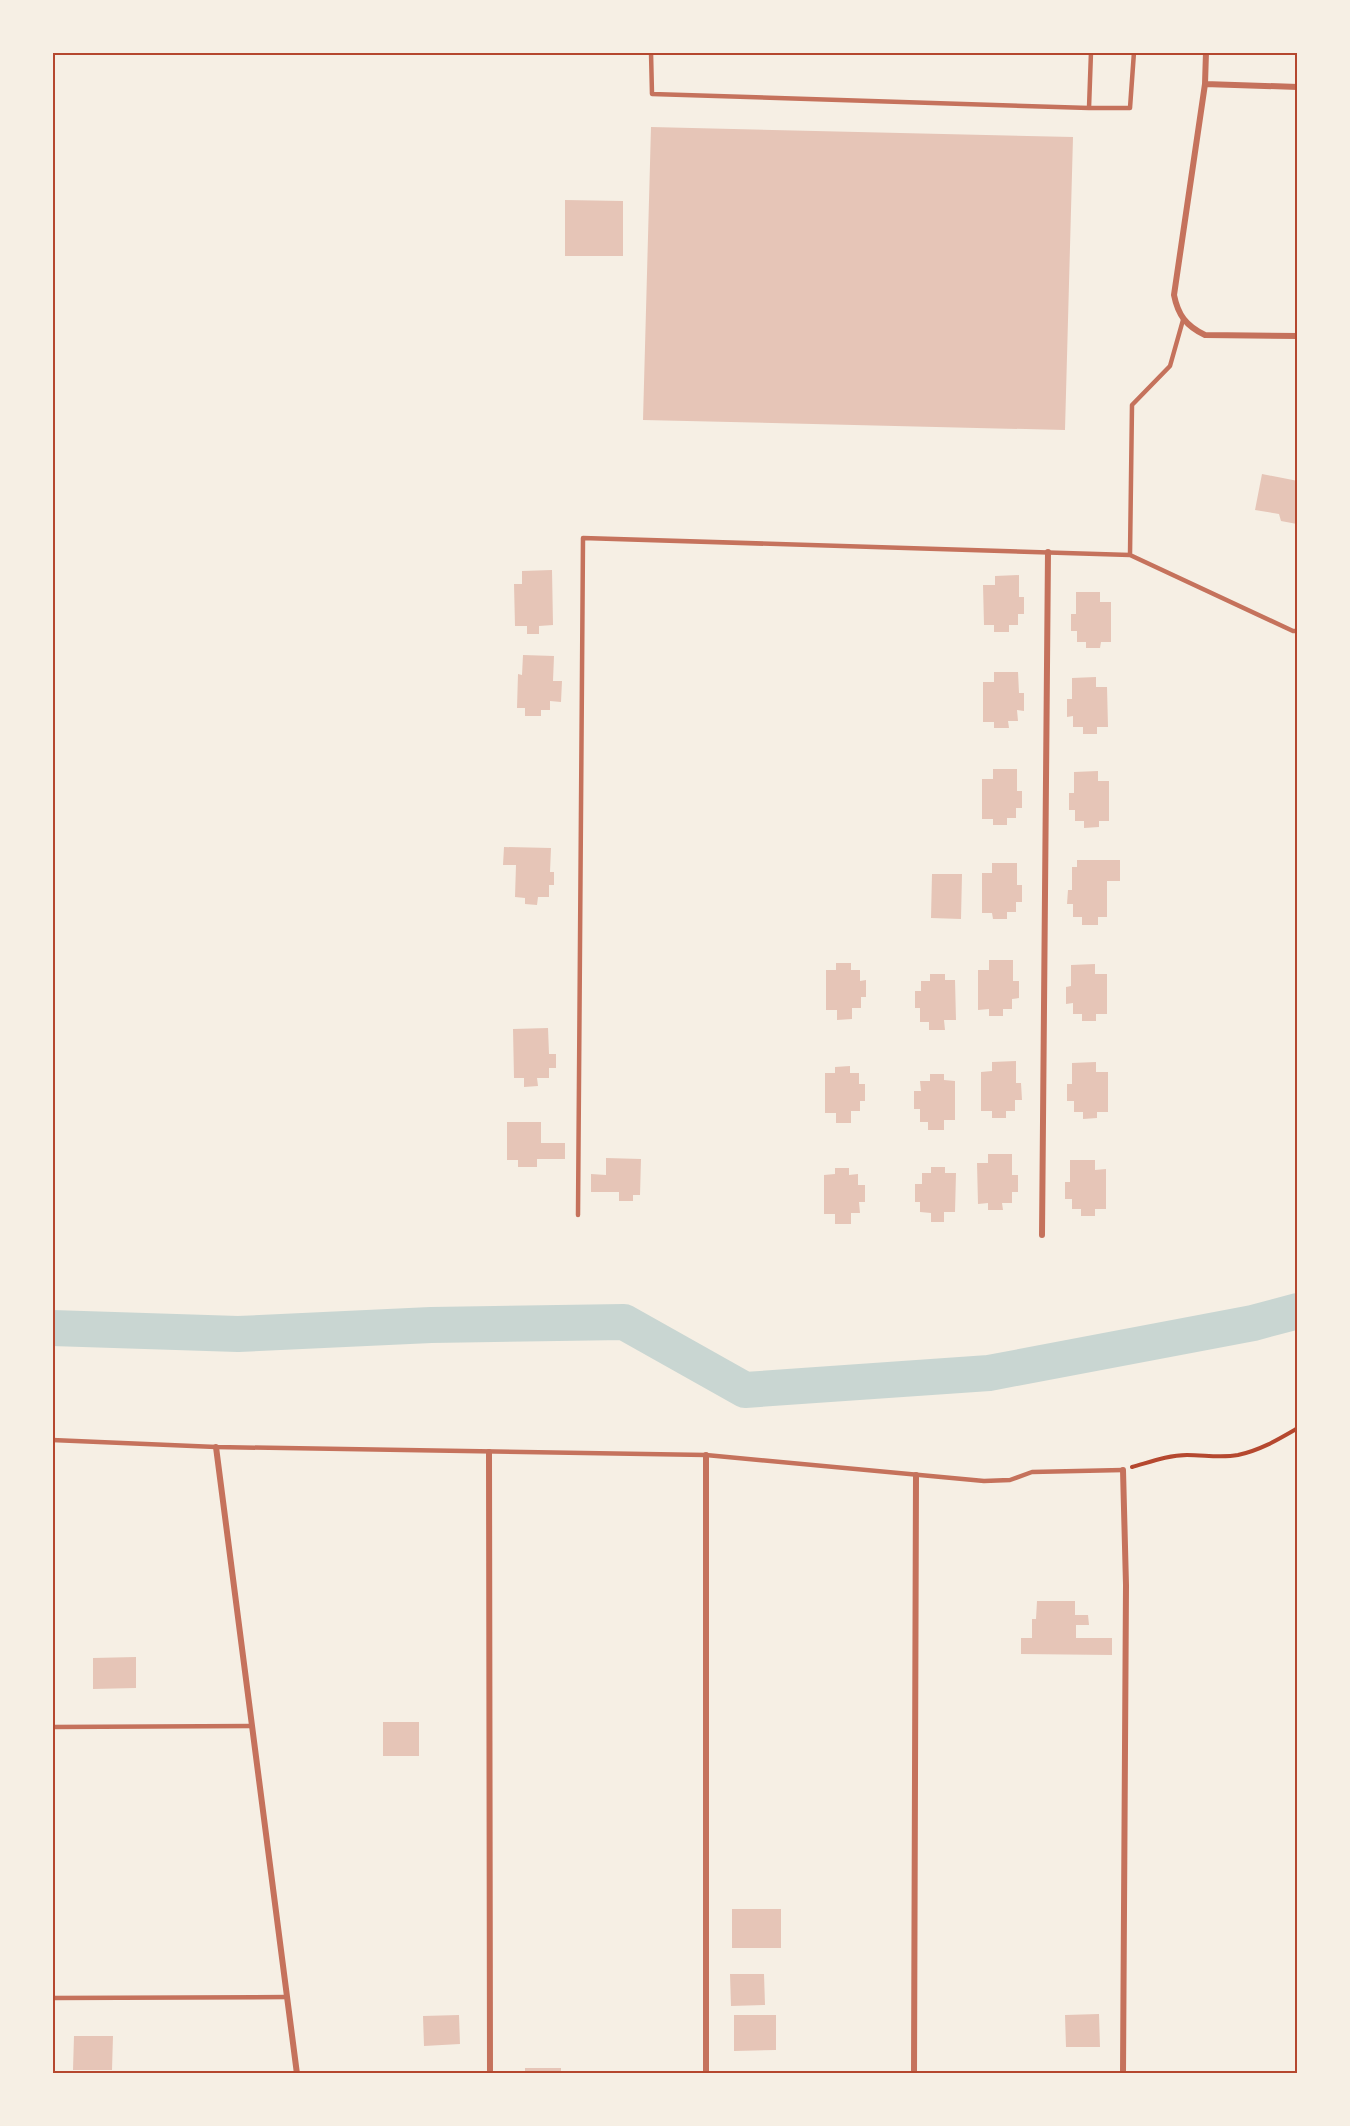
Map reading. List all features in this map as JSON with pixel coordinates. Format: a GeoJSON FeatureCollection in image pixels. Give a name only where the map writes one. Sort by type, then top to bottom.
{"type":"FeatureCollection","features":[{"type":"Feature","properties":{"kind":"street"},"geometry":{"type":"LineString","coordinates":[[1206,52],[1205,84],[1174,296],[1177,308],[1183,320],[1193,329],[1205,335],[1298,336]]}},
{"type":"Feature","properties":{"kind":"street"},"geometry":{"type":"LineString","coordinates":[[1205,84],[1298,87]]}},
{"type":"Feature","properties":{"kind":"street"},"geometry":{"type":"LineString","coordinates":[[1042,1235],[1048,552]]}},
{"type":"Feature","properties":{"kind":"street"},"geometry":{"type":"LineString","coordinates":[[216,1447],[297,2073]]}},
{"type":"Feature","properties":{"kind":"street"},"geometry":{"type":"LineString","coordinates":[[489,1452],[490,2073]]}},
{"type":"Feature","properties":{"kind":"street"},"geometry":{"type":"LineString","coordinates":[[706,1455],[706,2073]]}},
{"type":"Feature","properties":{"kind":"street"},"geometry":{"type":"LineString","coordinates":[[1123,1470],[1126,1597],[1123,2073]]}},
{"type":"Feature","properties":{"kind":"street"},"geometry":{"type":"LineString","coordinates":[[914,2073],[916,1475]]}},
{"type":"Feature","properties":{"kind":"lane"},"geometry":{"type":"LineString","coordinates":[[651,52],[652,94],[1089,108],[1130,108],[1134,52]]}},
{"type":"Feature","properties":{"kind":"lane"},"geometry":{"type":"LineString","coordinates":[[1089,108],[1091,52]]}},
{"type":"Feature","properties":{"kind":"lane"},"geometry":{"type":"LineString","coordinates":[[1130,555],[1132,405],[1170,366],[1183,320]]}},
{"type":"Feature","properties":{"kind":"lane"},"geometry":{"type":"LineString","coordinates":[[578,1215],[583,538],[1130,555],[1293,631],[1298,631]]}},
{"type":"Feature","properties":{"kind":"lane"},"geometry":{"type":"LineString","coordinates":[[52,1440],[216,1447],[706,1455],[984,1481],[1010,1480],[1032,1472],[1123,1470]]}},
{"type":"Feature","properties":{"kind":"lane"},"geometry":{"type":"LineString","coordinates":[[52,1727],[252,1726]]}},
{"type":"Feature","properties":{"kind":"lane"},"geometry":{"type":"LineString","coordinates":[[52,1998],[287,1997]]}},
{"type":"Feature","properties":{"kind":"path"},"geometry":{"type":"LineString","coordinates":[[1123,1470],[1159,1459],[1186,1455],[1215,1457],[1239,1455],[1270,1445],[1298,1428]]}},
{"type":"Feature","properties":{"kind":"building"},"geometry":{"type":"Polygon","coordinates":[[[651,127],[1073,137],[1065,430],[643,420],[651,127]]]}},
{"type":"Feature","properties":{"kind":"building"},"geometry":{"type":"Polygon","coordinates":[[[565,200],[623,201],[623,256],[565,256],[565,200]]]}},
{"type":"Feature","properties":{"kind":"building"},"geometry":{"type":"Polygon","coordinates":[[[1262,474],[1298,481],[1297,524],[1281,521],[1279,514],[1255,510],[1262,474]]]}},
{"type":"Feature","properties":{"kind":"building"},"geometry":{"type":"Polygon","coordinates":[[[552,570],[553,625],[539,626],[539,634],[527,634],[527,626],[515,626],[514,584],[522,584],[522,571],[552,570]]]}},
{"type":"Feature","properties":{"kind":"building"},"geometry":{"type":"Polygon","coordinates":[[[1019,575],[1019,597],[1024,597],[1024,614],[1018,614],[1018,625],[1009,625],[1009,632],[994,632],[994,625],[984,625],[983,585],[995,585],[995,576],[1019,575]]]}},
{"type":"Feature","properties":{"kind":"building"},"geometry":{"type":"Polygon","coordinates":[[[1076,592],[1100,592],[1100,602],[1111,602],[1111,642],[1101,642],[1100,648],[1086,648],[1086,642],[1077,642],[1077,631],[1071,631],[1071,614],[1076,614],[1076,592]]]}},
{"type":"Feature","properties":{"kind":"building"},"geometry":{"type":"Polygon","coordinates":[[[523,655],[554,656],[553,681],[562,681],[561,702],[550,701],[550,710],[541,710],[541,716],[525,716],[525,708],[517,708],[518,674],[522,675],[523,655]]]}},
{"type":"Feature","properties":{"kind":"building"},"geometry":{"type":"Polygon","coordinates":[[[994,672],[1018,672],[1019,693],[1024,693],[1024,711],[1017,710],[1018,721],[1008,721],[1009,728],[994,728],[994,722],[983,722],[983,682],[994,682],[994,672]]]}},
{"type":"Feature","properties":{"kind":"building"},"geometry":{"type":"Polygon","coordinates":[[[1096,677],[1096,687],[1107,687],[1108,727],[1097,727],[1097,734],[1083,734],[1083,727],[1073,727],[1073,716],[1067,717],[1067,699],[1072,699],[1072,678],[1096,677]]]}},
{"type":"Feature","properties":{"kind":"building"},"geometry":{"type":"Polygon","coordinates":[[[993,769],[1017,769],[1017,791],[1022,791],[1022,808],[1016,808],[1016,818],[1007,818],[1007,825],[993,825],[993,819],[982,819],[982,779],[993,779],[993,769]]]}},
{"type":"Feature","properties":{"kind":"building"},"geometry":{"type":"Polygon","coordinates":[[[1098,771],[1098,781],[1109,781],[1109,821],[1099,821],[1099,827],[1084,828],[1084,821],[1075,821],[1075,810],[1069,810],[1069,793],[1074,793],[1074,772],[1098,771]]]}},
{"type":"Feature","properties":{"kind":"building"},"geometry":{"type":"Polygon","coordinates":[[[504,847],[551,848],[550,872],[554,872],[554,885],[549,885],[549,897],[538,897],[537,905],[525,904],[525,898],[515,897],[516,865],[503,865],[504,847]]]}},
{"type":"Feature","properties":{"kind":"building"},"geometry":{"type":"Polygon","coordinates":[[[1077,860],[1120,860],[1120,881],[1107,881],[1107,917],[1098,917],[1098,925],[1082,925],[1082,917],[1073,917],[1073,904],[1067,904],[1068,890],[1072,890],[1072,867],[1077,867],[1077,860]]]}},
{"type":"Feature","properties":{"kind":"building"},"geometry":{"type":"Polygon","coordinates":[[[992,863],[1017,863],[1017,885],[1022,885],[1022,902],[1016,902],[1016,912],[1007,912],[1007,919],[993,919],[992,913],[982,913],[982,873],[992,873],[992,863]]]}},
{"type":"Feature","properties":{"kind":"building"},"geometry":{"type":"Polygon","coordinates":[[[932,874],[962,874],[961,919],[931,918],[932,874]]]}},
{"type":"Feature","properties":{"kind":"building"},"geometry":{"type":"Polygon","coordinates":[[[989,960],[1013,960],[1013,981],[1019,981],[1019,998],[1012,999],[1012,1009],[1003,1009],[1003,1016],[989,1016],[989,1009],[978,1010],[978,970],[989,970],[989,960]]]}},
{"type":"Feature","properties":{"kind":"building"},"geometry":{"type":"Polygon","coordinates":[[[836,963],[851,963],[851,970],[860,970],[860,981],[866,980],[866,997],[861,997],[861,1008],[852,1008],[852,1019],[837,1020],[837,1010],[826,1010],[826,970],[836,970],[836,963]]]}},
{"type":"Feature","properties":{"kind":"building"},"geometry":{"type":"Polygon","coordinates":[[[1095,964],[1095,974],[1107,974],[1107,1014],[1096,1014],[1096,1021],[1082,1021],[1082,1014],[1073,1014],[1073,1003],[1066,1004],[1066,987],[1071,986],[1071,965],[1095,964]]]}},
{"type":"Feature","properties":{"kind":"building"},"geometry":{"type":"Polygon","coordinates":[[[930,974],[945,974],[945,980],[955,980],[956,1020],[944,1020],[945,1030],[929,1030],[929,1022],[920,1022],[920,1008],[915,1008],[915,991],[921,991],[921,981],[930,981],[930,974]]]}},
{"type":"Feature","properties":{"kind":"building"},"geometry":{"type":"Polygon","coordinates":[[[548,1028],[549,1054],[556,1054],[556,1068],[549,1068],[549,1078],[537,1078],[538,1086],[524,1087],[524,1078],[514,1078],[513,1029],[548,1028]]]}},
{"type":"Feature","properties":{"kind":"building"},"geometry":{"type":"Polygon","coordinates":[[[1016,1061],[1016,1083],[1021,1083],[1022,1100],[1015,1100],[1015,1111],[1006,1111],[1006,1118],[992,1118],[992,1111],[981,1111],[981,1072],[992,1071],[992,1062],[1016,1061]]]}},
{"type":"Feature","properties":{"kind":"building"},"geometry":{"type":"Polygon","coordinates":[[[1096,1062],[1096,1072],[1108,1072],[1108,1112],[1097,1112],[1097,1118],[1083,1119],[1083,1112],[1074,1112],[1074,1101],[1067,1101],[1067,1084],[1072,1084],[1072,1063],[1096,1062]]]}},
{"type":"Feature","properties":{"kind":"building"},"geometry":{"type":"Polygon","coordinates":[[[850,1066],[850,1073],[859,1073],[859,1084],[865,1084],[865,1101],[860,1101],[860,1111],[851,1111],[851,1123],[836,1123],[836,1113],[825,1113],[825,1073],[835,1073],[835,1067],[850,1066]]]}},
{"type":"Feature","properties":{"kind":"building"},"geometry":{"type":"Polygon","coordinates":[[[930,1074],[944,1074],[944,1080],[955,1081],[955,1120],[944,1120],[944,1130],[928,1130],[928,1122],[920,1122],[920,1109],[914,1109],[914,1091],[921,1091],[920,1081],[930,1081],[930,1074]]]}},
{"type":"Feature","properties":{"kind":"building"},"geometry":{"type":"Polygon","coordinates":[[[507,1122],[541,1122],[541,1143],[565,1143],[565,1159],[537,1159],[537,1167],[518,1167],[518,1160],[507,1160],[507,1122]]]}},
{"type":"Feature","properties":{"kind":"building"},"geometry":{"type":"Polygon","coordinates":[[[988,1154],[1012,1154],[1012,1175],[1018,1175],[1018,1192],[1012,1192],[1012,1203],[1002,1203],[1003,1210],[988,1210],[988,1203],[978,1204],[977,1163],[988,1163],[988,1154]]]}},
{"type":"Feature","properties":{"kind":"building"},"geometry":{"type":"Polygon","coordinates":[[[606,1158],[641,1159],[640,1195],[633,1195],[633,1201],[619,1201],[619,1192],[591,1192],[591,1174],[606,1175],[606,1158]]]}},
{"type":"Feature","properties":{"kind":"building"},"geometry":{"type":"Polygon","coordinates":[[[1070,1160],[1095,1160],[1095,1170],[1106,1169],[1106,1209],[1095,1209],[1095,1216],[1081,1216],[1081,1209],[1072,1209],[1072,1199],[1065,1199],[1065,1182],[1070,1182],[1070,1160]]]}},
{"type":"Feature","properties":{"kind":"building"},"geometry":{"type":"Polygon","coordinates":[[[931,1167],[945,1167],[945,1173],[956,1173],[955,1212],[944,1212],[944,1222],[931,1222],[931,1213],[920,1212],[920,1202],[915,1202],[915,1184],[922,1184],[922,1173],[931,1173],[931,1167]]]}},
{"type":"Feature","properties":{"kind":"building"},"geometry":{"type":"Polygon","coordinates":[[[835,1168],[849,1168],[849,1175],[858,1174],[858,1185],[865,1185],[865,1202],[859,1202],[860,1213],[851,1213],[851,1224],[835,1224],[835,1214],[824,1214],[824,1175],[835,1174],[835,1168]]]}},
{"type":"Feature","properties":{"kind":"building"},"geometry":{"type":"Polygon","coordinates":[[[1037,1601],[1075,1601],[1075,1615],[1088,1615],[1089,1625],[1076,1625],[1076,1638],[1112,1638],[1112,1655],[1021,1654],[1021,1638],[1032,1638],[1032,1619],[1036,1619],[1037,1601]]]}},
{"type":"Feature","properties":{"kind":"building"},"geometry":{"type":"Polygon","coordinates":[[[136,1657],[136,1688],[93,1689],[93,1658],[136,1657]]]}},
{"type":"Feature","properties":{"kind":"building"},"geometry":{"type":"Polygon","coordinates":[[[383,1722],[419,1722],[419,1756],[383,1756],[383,1722]]]}},
{"type":"Feature","properties":{"kind":"building"},"geometry":{"type":"Polygon","coordinates":[[[732,1909],[781,1909],[781,1948],[732,1948],[732,1909]]]}},
{"type":"Feature","properties":{"kind":"building"},"geometry":{"type":"Polygon","coordinates":[[[730,1974],[764,1974],[765,2005],[731,2006],[730,1974]]]}},
{"type":"Feature","properties":{"kind":"building"},"geometry":{"type":"Polygon","coordinates":[[[1099,2014],[1100,2047],[1066,2047],[1065,2015],[1099,2014]]]}},
{"type":"Feature","properties":{"kind":"building"},"geometry":{"type":"Polygon","coordinates":[[[459,2015],[460,2044],[424,2046],[423,2016],[459,2015]]]}},
{"type":"Feature","properties":{"kind":"building"},"geometry":{"type":"Polygon","coordinates":[[[734,2015],[776,2015],[776,2050],[734,2051],[734,2015]]]}},
{"type":"Feature","properties":{"kind":"building"},"geometry":{"type":"Polygon","coordinates":[[[74,2036],[113,2036],[112,2070],[73,2070],[74,2036]]]}},
{"type":"Feature","properties":{"kind":"building"},"geometry":{"type":"Polygon","coordinates":[[[525,2068],[561,2068],[561,2074],[525,2074],[525,2068]]]}},
{"type":"Feature","properties":{"kind":"waterway"},"geometry":{"type":"LineString","coordinates":[[52,1328],[238,1334],[431,1325],[624,1322],[745,1390],[989,1373],[1253,1323],[1298,1311]]}}]}
